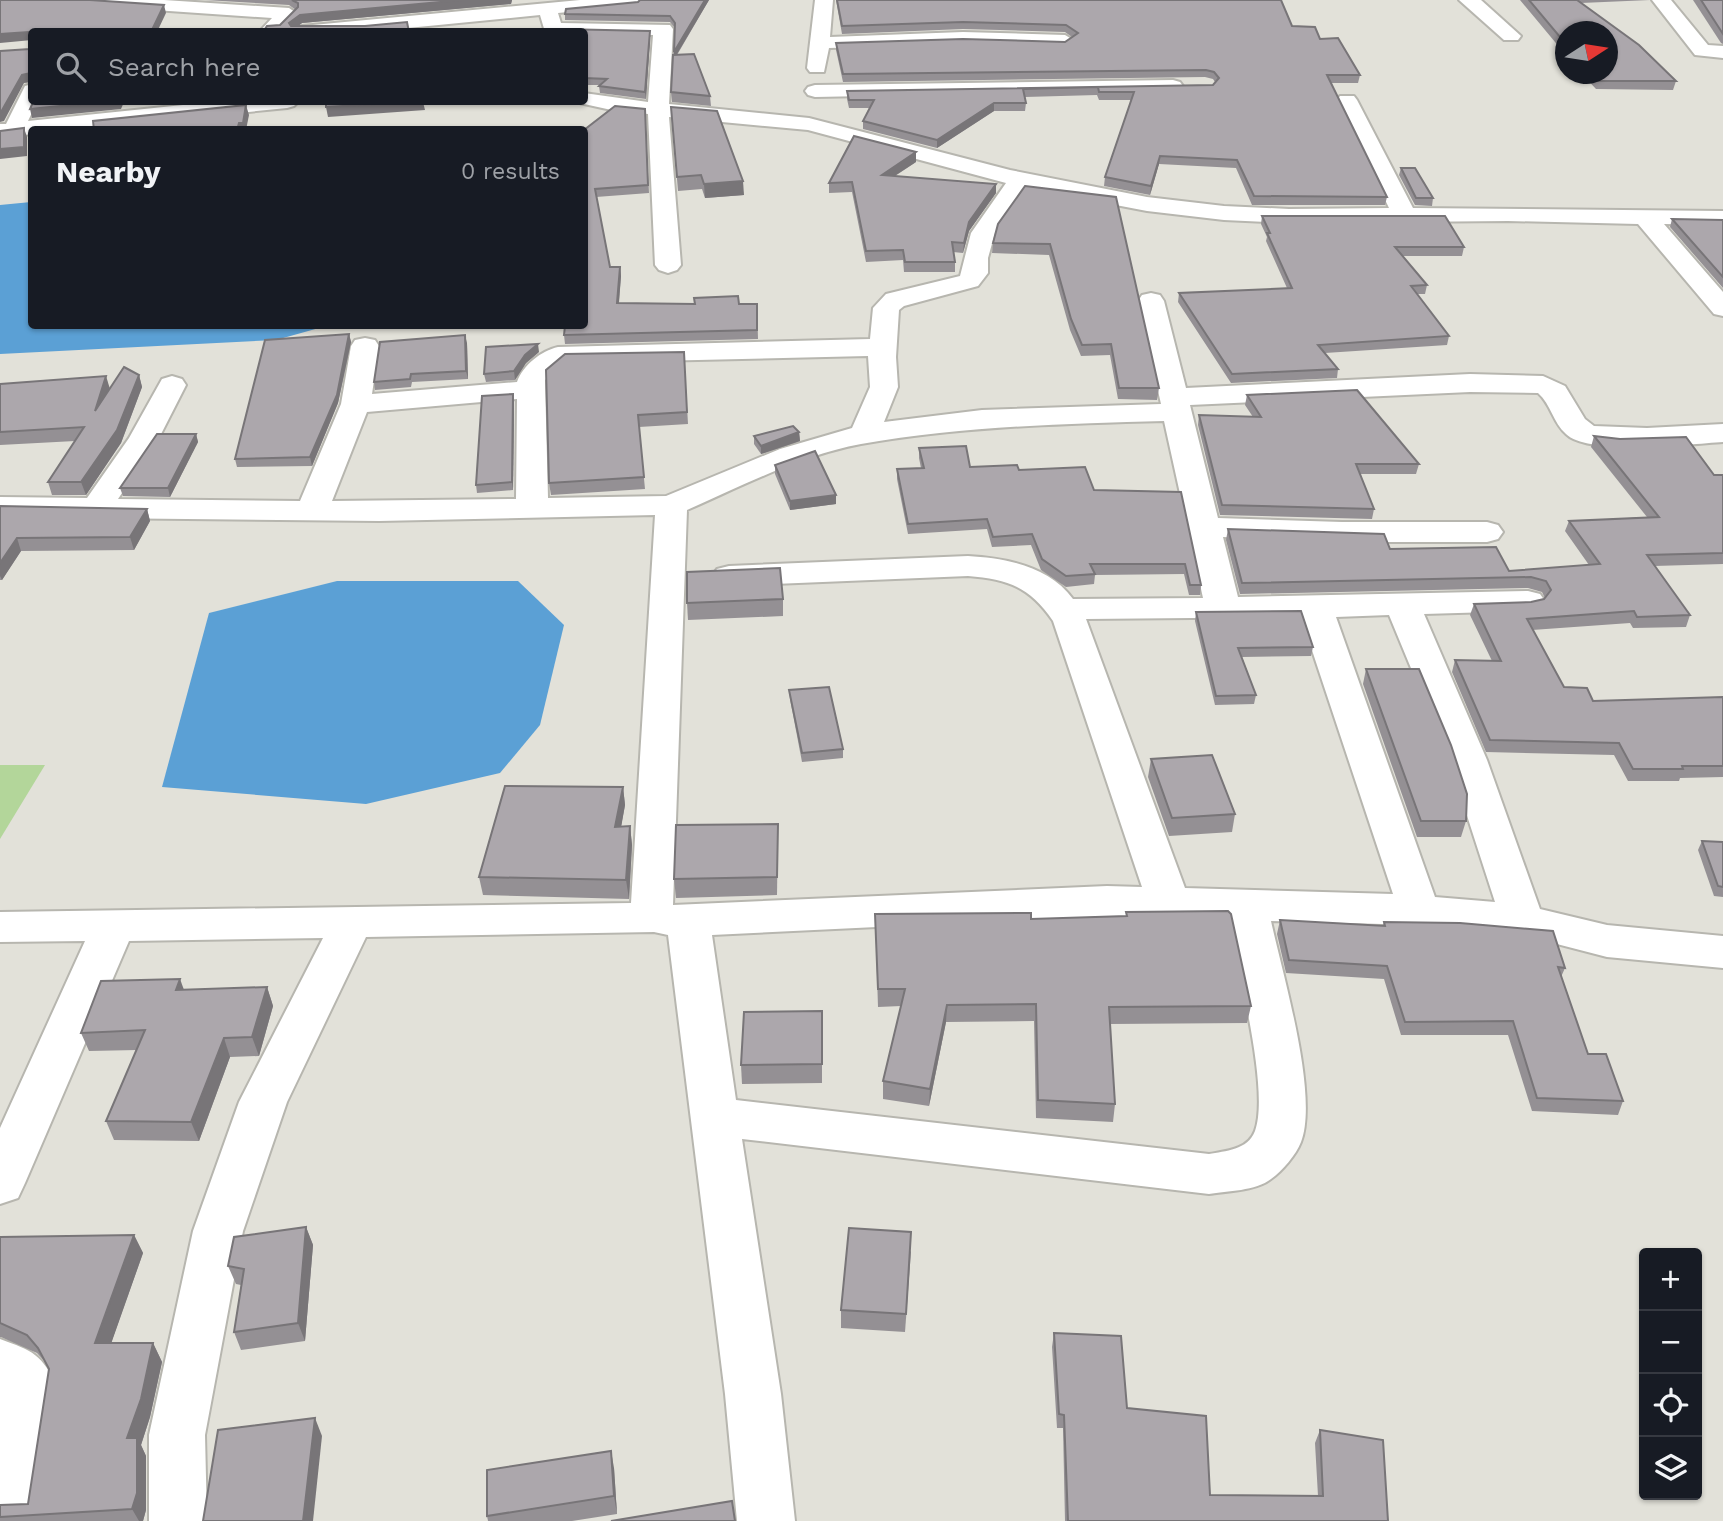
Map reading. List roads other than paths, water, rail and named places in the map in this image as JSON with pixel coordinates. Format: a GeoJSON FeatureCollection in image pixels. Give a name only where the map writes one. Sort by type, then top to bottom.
{"type":"FeatureCollection","features":[{"type":"Feature","properties":{"kind":"street"},"geometry":{"type":"LineString","coordinates":[[82,0],[289,14],[273,28]]}},
{"type":"Feature","properties":{"kind":"street"},"geometry":{"type":"LineString","coordinates":[[343,28],[638,0]]}},
{"type":"Feature","properties":{"kind":"street"},"geometry":{"type":"LineString","coordinates":[[1468,0],[1511,36]]}},
{"type":"Feature","properties":{"kind":"street"},"geometry":{"type":"LineString","coordinates":[[1661,0],[1702,51],[1723,69]]}},
{"type":"Feature","properties":{"kind":"street"},"geometry":{"type":"LineString","coordinates":[[547,8],[553,28]]}},
{"type":"Feature","properties":{"kind":"street"},"geometry":{"type":"LineString","coordinates":[[809,124],[823,10],[847,19]]}},
{"type":"Feature","properties":{"kind":"street"},"geometry":{"type":"LineString","coordinates":[[588,29],[663,29],[658,109],[668,265]]}},
{"type":"Feature","properties":{"kind":"street"},"geometry":{"type":"LineString","coordinates":[[819,43],[941,39],[1065,41]]}},
{"type":"Feature","properties":{"kind":"street"},"geometry":{"type":"LineString","coordinates":[[1702,51],[1723,52]]}},
{"type":"Feature","properties":{"kind":"street"},"geometry":{"type":"LineString","coordinates":[[815,91],[1192,86]]}},
{"type":"Feature","properties":{"kind":"street"},"geometry":{"type":"LineString","coordinates":[[7,130],[28,96]]}},
{"type":"Feature","properties":{"kind":"street"},"geometry":{"type":"LineString","coordinates":[[588,100],[809,124],[1021,180],[1147,204],[1224,213],[1289,216],[1508,214],[1723,218]]}},
{"type":"Feature","properties":{"kind":"street"},"geometry":{"type":"LineString","coordinates":[[1347,100],[1405,215]]}},
{"type":"Feature","properties":{"kind":"street"},"geometry":{"type":"LineString","coordinates":[[37,126],[214,105]]}},
{"type":"Feature","properties":{"kind":"street"},"geometry":{"type":"LineString","coordinates":[[7,130],[28,127]]}},
{"type":"Feature","properties":{"kind":"street"},"geometry":{"type":"LineString","coordinates":[[864,435],[884,387],[886,308],[895,300],[969,281],[975,273],[975,253],[979,237],[1021,180]]}},
{"type":"Feature","properties":{"kind":"street"},"geometry":{"type":"LineString","coordinates":[[1646,218],[1723,308]]}},
{"type":"Feature","properties":{"kind":"street"},"geometry":{"type":"LineString","coordinates":[[1151,301],[1223,608]]}},
{"type":"Feature","properties":{"kind":"street"},"geometry":{"type":"LineString","coordinates":[[312,510],[356,404],[365,346]]}},
{"type":"Feature","properties":{"kind":"street"},"geometry":{"type":"LineString","coordinates":[[532,508],[531,379],[558,355],[883,347]]}},
{"type":"Feature","properties":{"kind":"street"},"geometry":{"type":"LineString","coordinates":[[0,507],[312,510],[671,505],[764,465],[864,435],[968,419],[1470,383],[1543,385],[1553,390],[1575,428],[1583,434],[1627,437],[1723,433]]}},
{"type":"Feature","properties":{"kind":"street"},"geometry":{"type":"LineString","coordinates":[[97,508],[144,438],[172,385]]}},
{"type":"Feature","properties":{"kind":"street"},"geometry":{"type":"LineString","coordinates":[[356,404],[532,389]]}},
{"type":"Feature","properties":{"kind":"street"},"geometry":{"type":"LineString","coordinates":[[671,505],[667,579],[669,920],[715,1117],[753,1394],[766,1521]]}},
{"type":"Feature","properties":{"kind":"street"},"geometry":{"type":"LineString","coordinates":[[1203,527],[1342,532],[1487,532]]}},
{"type":"Feature","properties":{"kind":"street"},"geometry":{"type":"LineString","coordinates":[[667,579],[954,565],[991,566],[1021,575],[1054,597],[1070,621],[1169,903]]}},
{"type":"Feature","properties":{"kind":"street"},"geometry":{"type":"LineString","coordinates":[[1062,609],[1315,607],[1528,601]]}},
{"type":"Feature","properties":{"kind":"street"},"geometry":{"type":"LineString","coordinates":[[1402,604],[1468,760],[1522,920]]}},
{"type":"Feature","properties":{"kind":"street"},"geometry":{"type":"LineString","coordinates":[[1315,607],[1419,910]]}},
{"type":"Feature","properties":{"kind":"street"},"geometry":{"type":"LineString","coordinates":[[0,927],[669,920],[1107,901],[1419,910],[1522,920],[1607,941],[1723,952]]}},
{"type":"Feature","properties":{"kind":"street"},"geometry":{"type":"LineString","coordinates":[[715,1117],[1209,1174],[1253,1166],[1278,1140],[1282,1090],[1275,1037],[1247,906]]}},
{"type":"Feature","properties":{"kind":"street"},"geometry":{"type":"LineString","coordinates":[[177,1521],[177,1435],[218,1231],[263,1102],[352,922]]}},
{"type":"Feature","properties":{"kind":"street"},"geometry":{"type":"LineString","coordinates":[[0,1183],[114,925]]}},
{"type":"Feature","properties":{"kind":"street"},"geometry":{"type":"LineString","coordinates":[[0,1364],[14,1369],[29,1387],[8,1521]]}},
{"type":"Feature","properties":{"kind":"water"},"geometry":{"type":"Polygon","coordinates":[[[28,202],[28,329],[315,329],[276,340],[0,354],[0,205],[28,202]]]}},
{"type":"Feature","properties":{"kind":"water"},"geometry":{"type":"Polygon","coordinates":[[[337,581],[518,581],[564,625],[540,725],[500,773],[366,804],[162,787],[209,613],[337,581]]]}}]}
